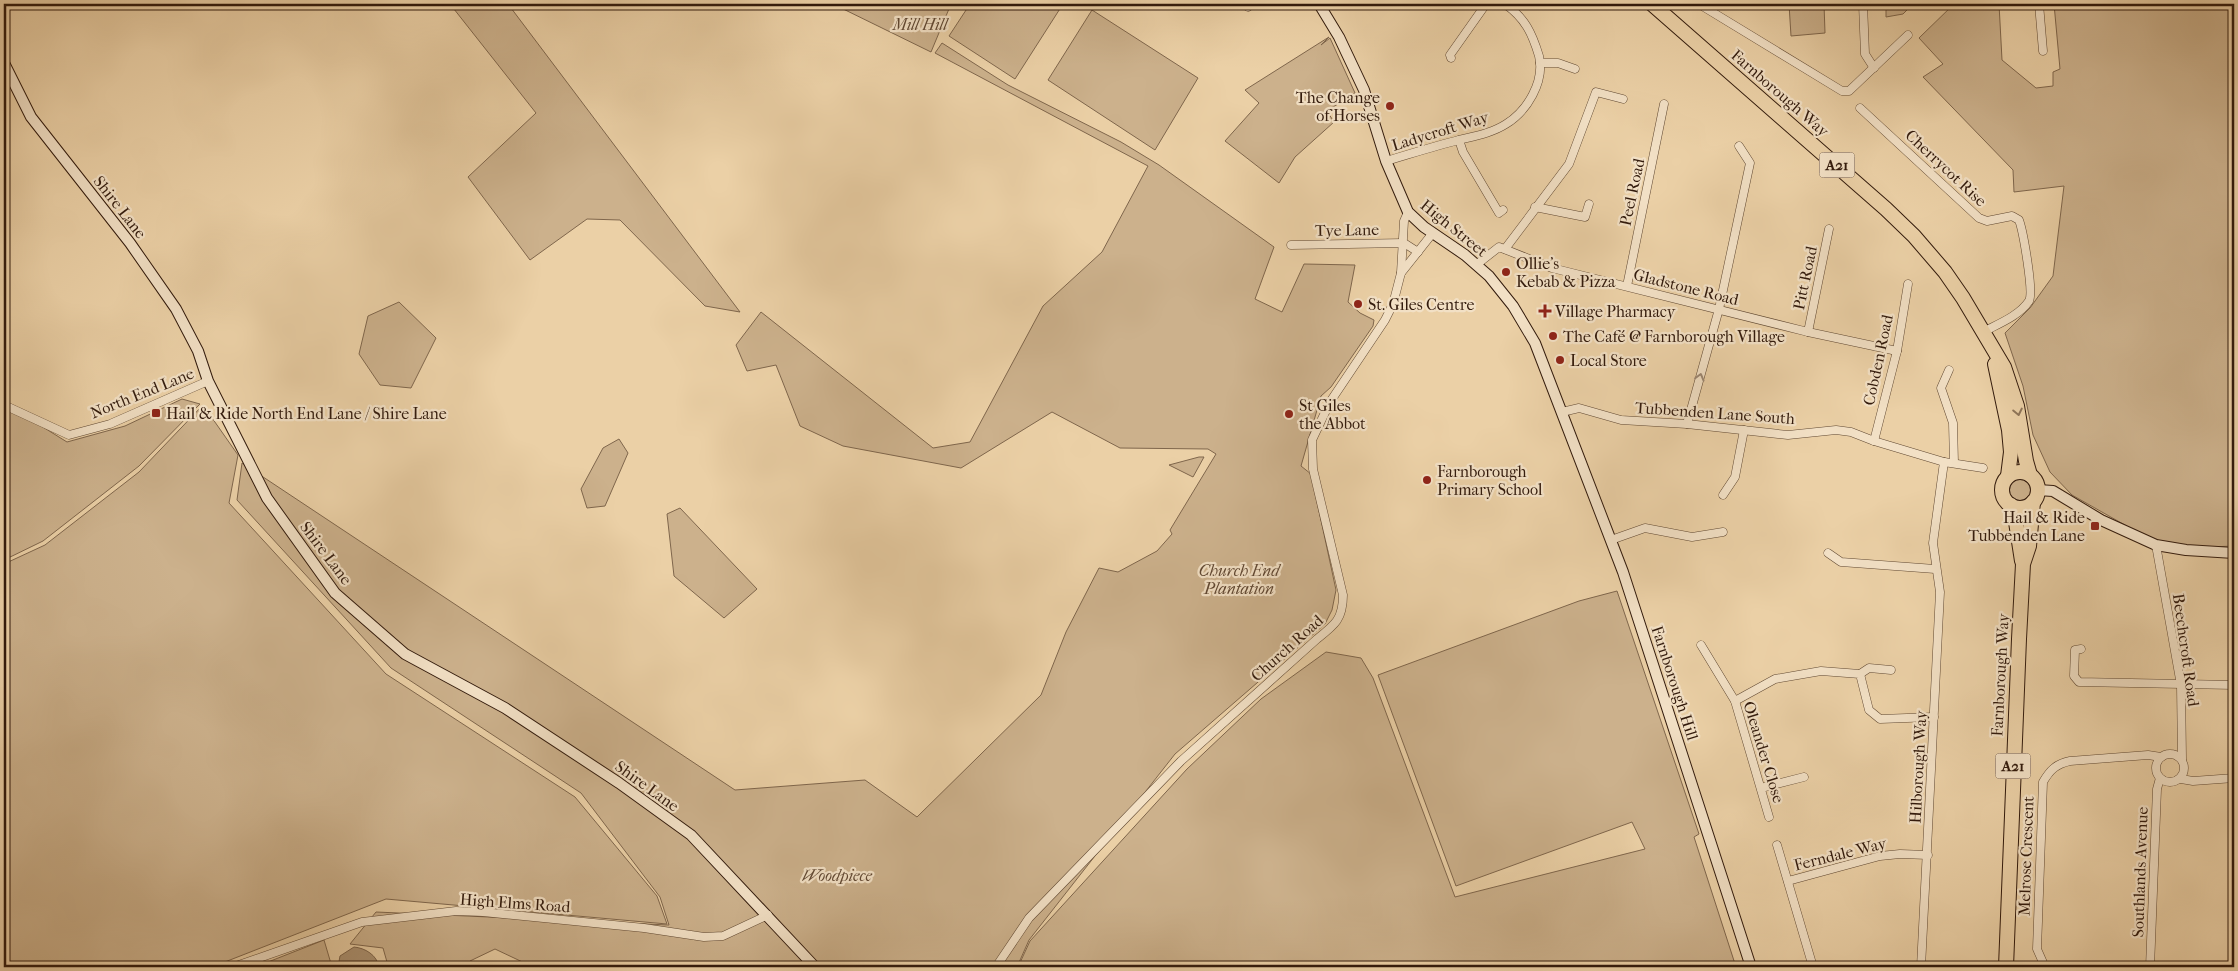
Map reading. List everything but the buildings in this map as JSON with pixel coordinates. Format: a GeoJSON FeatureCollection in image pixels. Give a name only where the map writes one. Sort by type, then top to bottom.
{"type":"FeatureCollection","features":[{"type":"Feature","properties":{"kind":"highway","name":"Farnborough Way"},"geometry":{"type":"LineString","coordinates":[[1652,4],[1872,196],[1914,236],[1955,285],[2004,367],[2013,393],[2030,475]]}},
{"type":"Feature","properties":{"kind":"highway","name":"Farnborough Way"},"geometry":{"type":"LineString","coordinates":[[1993,351],[2009,430],[2011,452],[2008,476]]}},
{"type":"Feature","properties":{"kind":"highway"},"geometry":{"type":"LineString","coordinates":[[2019,472],[2030,475],[2035,480],[2036,496],[2022,508],[2011,505],[2004,497],[2002,491],[2008,476],[2019,472]]}},
{"type":"Feature","properties":{"kind":"highway","name":"Farnborough Way"},"geometry":{"type":"LineString","coordinates":[[2023,564],[2029,546],[2036,496]]}},
{"type":"Feature","properties":{"kind":"highway","name":"Farnborough Way"},"geometry":{"type":"LineString","coordinates":[[2006,967],[2014,717],[2023,564],[2016,522],[2011,505]]}},
{"type":"Feature","properties":{"kind":"street"},"geometry":{"type":"LineString","coordinates":[[1244,4],[1248,6],[1251,4]]}},
{"type":"Feature","properties":{"kind":"street","name":"High Street"},"geometry":{"type":"LineString","coordinates":[[1319,4],[1339,37],[1364,90],[1386,161],[1408,212],[1432,234],[1476,264],[1504,294],[1525,325],[1540,356],[1562,412]]}},
{"type":"Feature","properties":{"kind":"street"},"geometry":{"type":"LineString","coordinates":[[1450,58],[1450,55],[1486,4]]}},
{"type":"Feature","properties":{"kind":"street","name":"Ladycroft Way"},"geometry":{"type":"LineString","coordinates":[[1386,161],[1485,133],[1506,124],[1525,108],[1538,84],[1540,62],[1534,38],[1519,14],[1505,4]]}},
{"type":"Feature","properties":{"kind":"street"},"geometry":{"type":"LineString","coordinates":[[1699,4],[1842,91],[1849,90],[1908,35]]}},
{"type":"Feature","properties":{"kind":"street"},"geometry":{"type":"LineString","coordinates":[[1863,4],[1865,54],[1874,68]]}},
{"type":"Feature","properties":{"kind":"street"},"geometry":{"type":"LineString","coordinates":[[2039,4],[2043,51]]}},
{"type":"Feature","properties":{"kind":"street"},"geometry":{"type":"LineString","coordinates":[[1540,62],[1558,63],[1575,69]]}},
{"type":"Feature","properties":{"kind":"street","name":"Shire Lane"},"geometry":{"type":"LineString","coordinates":[[4,63],[31,117],[130,243],[176,310],[198,351],[208,381],[267,498],[335,594],[405,654],[505,708],[619,783],[691,835],[816,967]]}},
{"type":"Feature","properties":{"kind":"street"},"geometry":{"type":"LineString","coordinates":[[1476,264],[1496,248],[1505,249],[1569,164],[1596,92],[1622,99]]}},
{"type":"Feature","properties":{"kind":"street","name":"Peel Road"},"geometry":{"type":"LineString","coordinates":[[1627,286],[1664,104]]}},
{"type":"Feature","properties":{"kind":"street","name":"Cherrycot Rise"},"geometry":{"type":"LineString","coordinates":[[1860,108],[1979,218],[1987,221],[2012,216],[2020,224],[2030,298],[2028,303],[2014,314],[1983,332]]}},
{"type":"Feature","properties":{"kind":"street"},"geometry":{"type":"LineString","coordinates":[[1459,140],[1462,152],[1499,213],[1503,210]]}},
{"type":"Feature","properties":{"kind":"street"},"geometry":{"type":"LineString","coordinates":[[1687,424],[1719,309],[1750,163],[1739,146]]}},
{"type":"Feature","properties":{"kind":"street"},"geometry":{"type":"LineString","coordinates":[[1535,207],[1585,217],[1589,204]]}},
{"type":"Feature","properties":{"kind":"street","name":"Church Road"},"geometry":{"type":"LineString","coordinates":[[996,967],[1029,918],[1181,761],[1334,626],[1343,610],[1343,595],[1313,469],[1312,440],[1330,402],[1385,320],[1393,304],[1401,273],[1405,217],[1408,212]]}},
{"type":"Feature","properties":{"kind":"street","name":"Pitt Road"},"geometry":{"type":"LineString","coordinates":[[1808,332],[1829,229]]}},
{"type":"Feature","properties":{"kind":"street","name":"Church Road"},"geometry":{"type":"LineString","coordinates":[[1401,273],[1432,234]]}},
{"type":"Feature","properties":{"kind":"street"},"geometry":{"type":"LineString","coordinates":[[1404,243],[1418,252]]}},
{"type":"Feature","properties":{"kind":"street","name":"Tye Lane"},"geometry":{"type":"LineString","coordinates":[[1291,245],[1404,243]]}},
{"type":"Feature","properties":{"kind":"street","name":"Gladstone Road"},"geometry":{"type":"LineString","coordinates":[[1505,249],[1552,268],[1808,332],[1896,351]]}},
{"type":"Feature","properties":{"kind":"street","name":"Cobden Road"},"geometry":{"type":"LineString","coordinates":[[1874,441],[1896,351],[1908,284]]}},
{"type":"Feature","properties":{"kind":"street"},"geometry":{"type":"LineString","coordinates":[[1948,370],[1941,388],[1953,423],[1954,463]]}},
{"type":"Feature","properties":{"kind":"street","name":"North End Lane"},"geometry":{"type":"LineString","coordinates":[[4,405],[69,435],[110,424],[208,381]]}},
{"type":"Feature","properties":{"kind":"street","name":"Tubbenden Lane South"},"geometry":{"type":"LineString","coordinates":[[1562,412],[1579,408],[1621,420],[1687,424],[1788,435],[1836,430],[1851,432],[1874,441],[1944,462],[1983,468]]}},
{"type":"Feature","properties":{"kind":"street","name":"Farnborough Hill"},"geometry":{"type":"LineString","coordinates":[[1562,412],[1623,572],[1751,967]]}},
{"type":"Feature","properties":{"kind":"street"},"geometry":{"type":"LineString","coordinates":[[1723,495],[1735,477],[1744,430]]}},
{"type":"Feature","properties":{"kind":"street","name":"Hilborough Way"},"geometry":{"type":"LineString","coordinates":[[1921,967],[1940,592],[1935,569],[1933,543],[1944,462]]}},
{"type":"Feature","properties":{"kind":"street"},"geometry":{"type":"LineString","coordinates":[[2036,496],[2053,491],[2101,520],[2156,545],[2195,551],[2234,553]]}},
{"type":"Feature","properties":{"kind":"street"},"geometry":{"type":"LineString","coordinates":[[1611,540],[1645,528],[1692,537],[1723,532]]}},
{"type":"Feature","properties":{"kind":"street","name":"Beechcroft Road"},"geometry":{"type":"LineString","coordinates":[[2156,545],[2181,685],[2182,759]]}},
{"type":"Feature","properties":{"kind":"street"},"geometry":{"type":"LineString","coordinates":[[1828,553],[1841,562],[1935,569]]}},
{"type":"Feature","properties":{"kind":"street","name":"Oleander Close"},"geometry":{"type":"LineString","coordinates":[[1701,645],[1735,701],[1769,817]]}},
{"type":"Feature","properties":{"kind":"street"},"geometry":{"type":"LineString","coordinates":[[2081,649],[2075,650],[2074,676],[2078,682],[2234,685]]}},
{"type":"Feature","properties":{"kind":"street"},"geometry":{"type":"LineString","coordinates":[[1735,701],[1776,679],[1821,671],[1860,674],[1869,668],[1891,670]]}},
{"type":"Feature","properties":{"kind":"street"},"geometry":{"type":"LineString","coordinates":[[1860,674],[1868,710],[1880,719],[1934,717]]}},
{"type":"Feature","properties":{"kind":"street"},"geometry":{"type":"LineString","coordinates":[[2181,779],[2184,772],[2182,759],[2176,755],[2169,754],[2161,757],[2157,763],[2157,771],[2160,778],[2166,782],[2174,782],[2181,779],[2193,781],[2234,778]]}},
{"type":"Feature","properties":{"kind":"street","name":"Melrose Crescent"},"geometry":{"type":"LineString","coordinates":[[2045,967],[2037,949],[2043,782],[2050,770],[2060,763],[2148,755],[2161,757]]}},
{"type":"Feature","properties":{"kind":"street"},"geometry":{"type":"LineString","coordinates":[[1761,788],[1804,777]]}},
{"type":"Feature","properties":{"kind":"street","name":"Southlands Avenue"},"geometry":{"type":"LineString","coordinates":[[2150,967],[2157,789],[2160,778]]}},
{"type":"Feature","properties":{"kind":"street"},"geometry":{"type":"LineString","coordinates":[[1777,845],[1814,967]]}},
{"type":"Feature","properties":{"kind":"street","name":"Ferndale Way"},"geometry":{"type":"LineString","coordinates":[[1788,881],[1880,856],[1900,854],[1928,855]]}},
{"type":"Feature","properties":{"kind":"street","name":"High Elms Road"},"geometry":{"type":"LineString","coordinates":[[233,967],[362,922],[456,911],[644,928],[704,937],[723,936],[768,915]]}},
{"type":"Feature","properties":{"kind":"green space"},"geometry":{"type":"Polygon","coordinates":[[[450,4],[508,4],[740,312],[705,306],[620,220],[587,219],[530,260],[468,177],[536,113],[450,4]]]}},
{"type":"Feature","properties":{"kind":"green space","name":"Mill Hill"},"geometry":{"type":"Polygon","coordinates":[[[833,4],[951,4],[931,52],[833,4]]]}},
{"type":"Feature","properties":{"kind":"green space"},"geometry":{"type":"Polygon","coordinates":[[[970,4],[1063,4],[1015,79],[949,36],[970,4]]]}},
{"type":"Feature","properties":{"kind":"green space"},"geometry":{"type":"Polygon","coordinates":[[[1789,4],[1824,4],[1825,33],[1791,36],[1789,4]]]}},
{"type":"Feature","properties":{"kind":"green space"},"geometry":{"type":"Polygon","coordinates":[[[1886,4],[1913,4],[1903,14],[1886,17],[1886,4]]]}},
{"type":"Feature","properties":{"kind":"green space"},"geometry":{"type":"Polygon","coordinates":[[[1954,4],[1999,4],[2002,60],[2036,88],[2053,86],[2053,72],[2060,69],[2054,4],[2234,4],[2234,546],[2186,548],[2146,537],[2072,495],[2050,472],[2033,435],[2023,386],[2005,333],[2030,308],[2053,276],[2064,186],[2014,192],[2013,170],[1923,77],[1943,64],[1919,38],[1954,4]]]}},
{"type":"Feature","properties":{"kind":"green space"},"geometry":{"type":"Polygon","coordinates":[[[1092,10],[1198,78],[1155,150],[1048,80],[1092,10]]]}},
{"type":"Feature","properties":{"kind":"green space"},"geometry":{"type":"Polygon","coordinates":[[[1329,37],[1321,45],[1330,38],[1355,93],[1327,111],[1334,122],[1295,157],[1279,183],[1225,141],[1259,103],[1245,90],[1329,37]]]}},
{"type":"Feature","properties":{"kind":"green space","name":"Woodpiece"},"geometry":{"type":"Polygon","coordinates":[[[942,43],[1008,85],[1121,142],[1159,165],[1274,247],[1255,299],[1282,312],[1304,264],[1355,265],[1348,302],[1360,313],[1374,320],[1373,326],[1331,387],[1321,396],[1301,466],[1311,474],[1336,590],[1332,610],[1325,624],[1175,754],[1029,940],[1017,967],[533,967],[495,949],[470,961],[468,967],[386,967],[387,962],[383,948],[350,944],[376,912],[669,925],[660,897],[581,793],[391,668],[237,500],[242,463],[735,790],[865,780],[917,817],[1041,695],[1066,632],[1099,568],[1118,572],[1157,551],[1172,534],[1170,530],[1216,454],[1208,449],[1120,448],[1052,412],[961,468],[843,446],[800,426],[776,365],[747,371],[736,345],[761,312],[933,448],[970,442],[1043,306],[1102,252],[1148,166],[935,53],[942,43]]]}},
{"type":"Feature","properties":{"kind":"green space"},"geometry":{"type":"Polygon","coordinates":[[[399,302],[436,338],[411,388],[380,385],[359,354],[368,316],[399,302]]]}},
{"type":"Feature","properties":{"kind":"green space"},"geometry":{"type":"Polygon","coordinates":[[[182,399],[200,404],[139,466],[43,541],[4,560],[4,403],[67,442],[125,426],[182,399]]]}},
{"type":"Feature","properties":{"kind":"green space"},"geometry":{"type":"Polygon","coordinates":[[[203,405],[238,455],[229,503],[386,674],[575,797],[657,896],[667,924],[386,899],[212,967],[4,967],[4,564],[45,545],[139,472],[203,405]]]}},
{"type":"Feature","properties":{"kind":"green space"},"geometry":{"type":"Polygon","coordinates":[[[619,439],[628,453],[605,506],[587,508],[581,489],[603,448],[619,439]]]}},
{"type":"Feature","properties":{"kind":"green space"},"geometry":{"type":"Polygon","coordinates":[[[1204,457],[1193,477],[1169,465],[1204,457]]]}},
{"type":"Feature","properties":{"kind":"green space"},"geometry":{"type":"Polygon","coordinates":[[[2020,478],[2029,481],[2032,490],[2029,499],[2020,502],[2011,499],[2008,490],[2011,481],[2020,478]]]}},
{"type":"Feature","properties":{"kind":"green space"},"geometry":{"type":"Polygon","coordinates":[[[680,508],[757,589],[724,618],[674,576],[667,514],[680,508]]]}},
{"type":"Feature","properties":{"kind":"green space"},"geometry":{"type":"Polygon","coordinates":[[[1617,591],[1699,834],[1694,837],[1736,967],[1018,967],[1030,941],[1187,769],[1261,699],[1326,652],[1361,658],[1373,678],[1455,897],[1645,849],[1632,822],[1456,886],[1378,675],[1579,601],[1617,591]]]}},
{"type":"Feature","properties":{"kind":"green space"},"geometry":{"type":"Polygon","coordinates":[[[324,940],[332,967],[270,967],[268,962],[324,940]]]}},
{"type":"Feature","properties":{"kind":"shaded area"},"geometry":{"type":"Polygon","coordinates":[[[354,947],[370,953],[376,959],[379,967],[338,967],[340,956],[354,947]]]}},
{"type":"Feature","properties":{"kind":"place","name":"The Change of Horses"},"geometry":{"type":"Point","coordinates":[1390,106]}},
{"type":"Feature","properties":{"kind":"place","name":"Ollie's Kebab & Pizza"},"geometry":{"type":"Point","coordinates":[1506,272]}},
{"type":"Feature","properties":{"kind":"place","name":"St. Giles Centre"},"geometry":{"type":"Point","coordinates":[1358,304]}},
{"type":"Feature","properties":{"kind":"place","name":"Village Pharmacy"},"geometry":{"type":"Point","coordinates":[1545,311]}},
{"type":"Feature","properties":{"kind":"place","name":"The Café @ Farnborough Village"},"geometry":{"type":"Point","coordinates":[1553,336]}},
{"type":"Feature","properties":{"kind":"place","name":"Local Store"},"geometry":{"type":"Point","coordinates":[1560,360]}},
{"type":"Feature","properties":{"kind":"place","name":"Hail & Ride North End Lane / Shire Lane"},"geometry":{"type":"Point","coordinates":[156,413]}},
{"type":"Feature","properties":{"kind":"place","name":"St Giles the Abbot"},"geometry":{"type":"Point","coordinates":[1289,414]}},
{"type":"Feature","properties":{"kind":"place","name":"Farnborough Primary School"},"geometry":{"type":"Point","coordinates":[1427,480]}},
{"type":"Feature","properties":{"kind":"place","name":"Hail & Ride Tubbenden Lane"},"geometry":{"type":"Point","coordinates":[2095,526]}},
{"type":"Feature","properties":{"kind":"park label","name":"Church End Plantation"},"geometry":{"type":"Point","coordinates":[1239,579]}}]}
